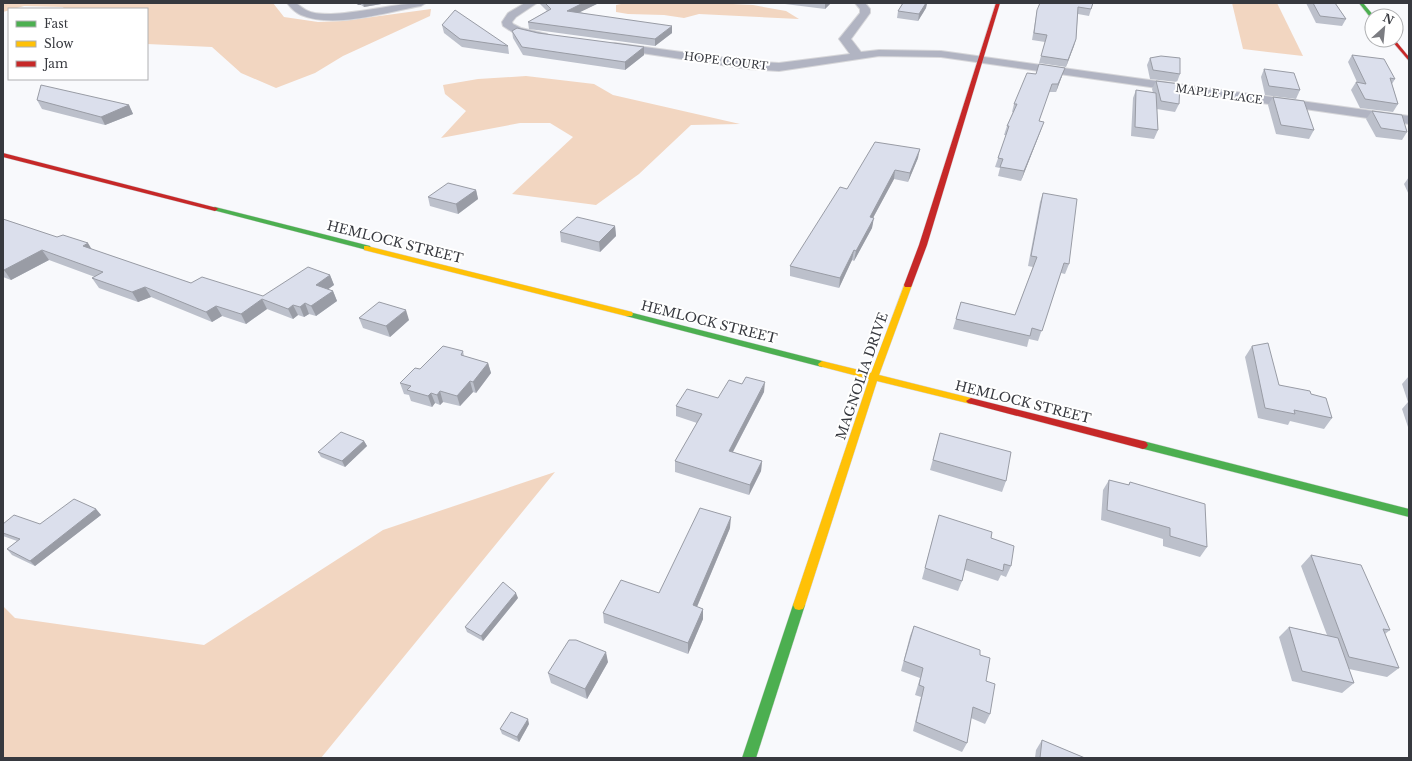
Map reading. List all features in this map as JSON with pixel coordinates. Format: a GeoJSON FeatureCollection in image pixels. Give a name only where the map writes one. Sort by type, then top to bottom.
{"type":"FeatureCollection","features":[{"type":"Feature","properties":{"kind":"street"},"geometry":{"type":"LineString","coordinates":[[292,3],[303,12],[323,17],[358,14],[421,3]]}},
{"type":"Feature","properties":{"kind":"street"},"geometry":{"type":"LineString","coordinates":[[532,3],[512,15],[507,22],[508,26],[518,31],[554,38]]}},
{"type":"Feature","properties":{"kind":"street"},"geometry":{"type":"LineString","coordinates":[[858,56],[845,39],[865,13],[865,9],[860,3]]}},
{"type":"Feature","properties":{"kind":"street","name":"MAGNOLIA DRIVE"},"geometry":{"type":"LineString","coordinates":[[749,758],[874,377],[923,245],[998,3]]}},
{"type":"Feature","properties":{"kind":"street","name":"HOPE COURT"},"geometry":{"type":"LineString","coordinates":[[601,44],[764,66],[790,66],[878,53],[941,54],[981,61]]}},
{"type":"Feature","properties":{"kind":"street"},"geometry":{"type":"LineString","coordinates":[[1399,48],[1409,60]]}},
{"type":"Feature","properties":{"kind":"street","name":"MAPLE PLACE"},"geometry":{"type":"LineString","coordinates":[[981,61],[1409,120]]}},
{"type":"Feature","properties":{"kind":"street","name":"HEMLOCK STREET"},"geometry":{"type":"LineString","coordinates":[[3,155],[1409,514]]}},
{"type":"Feature","properties":{"kind":"shaded area"},"geometry":{"type":"Polygon","coordinates":[[[3,3],[273,3],[284,17],[318,22],[343,21],[431,9],[430,16],[343,56],[315,73],[276,88],[241,73],[212,47],[148,44],[148,8],[64,8],[24,6],[8,8],[8,11],[3,12],[3,3]]]}},
{"type":"Feature","properties":{"kind":"shaded area"},"geometry":{"type":"Polygon","coordinates":[[[626,3],[712,3],[753,5],[786,11],[799,19],[699,14],[684,18],[664,15],[628,14],[616,12],[616,5],[626,3]]]}},
{"type":"Feature","properties":{"kind":"shaded area"},"geometry":{"type":"Polygon","coordinates":[[[1232,3],[1277,3],[1303,56],[1243,49],[1232,3]]]}},
{"type":"Feature","properties":{"kind":"shaded area"},"geometry":{"type":"Polygon","coordinates":[[[526,76],[594,84],[613,95],[740,124],[691,125],[639,174],[596,205],[512,194],[573,137],[550,123],[520,123],[441,138],[466,111],[445,94],[443,85],[478,79],[526,76]]]}},
{"type":"Feature","properties":{"kind":"shaded area"},"geometry":{"type":"Polygon","coordinates":[[[555,472],[321,758],[3,758],[3,606],[15,618],[204,645],[383,530],[555,472]]]}},
{"type":"Feature","properties":{"kind":"building"},"geometry":{"type":"Polygon","coordinates":[[[545,3],[583,3],[567,11],[672,26],[655,39],[528,22],[551,9],[545,3]]]}},
{"type":"Feature","properties":{"kind":"building"},"geometry":{"type":"Polygon","coordinates":[[[903,3],[926,3],[919,14],[898,11],[903,3]]]}},
{"type":"Feature","properties":{"kind":"building"},"geometry":{"type":"Polygon","coordinates":[[[1040,3],[1093,3],[1091,9],[1078,7],[1076,39],[1068,60],[1041,56],[1047,35],[1034,33],[1037,10],[1040,3]]]}},
{"type":"Feature","properties":{"kind":"building"},"geometry":{"type":"Polygon","coordinates":[[[1313,3],[1335,3],[1346,19],[1320,16],[1313,3]]]}},
{"type":"Feature","properties":{"kind":"building"},"geometry":{"type":"Polygon","coordinates":[[[455,10],[508,46],[460,39],[442,25],[455,10]]]}},
{"type":"Feature","properties":{"kind":"building"},"geometry":{"type":"Polygon","coordinates":[[[517,28],[538,33],[644,47],[625,62],[522,47],[512,31],[517,28]]]}},
{"type":"Feature","properties":{"kind":"building"},"geometry":{"type":"Polygon","coordinates":[[[1352,55],[1384,59],[1395,79],[1390,78],[1398,104],[1365,99],[1356,82],[1366,84],[1352,55]]]}},
{"type":"Feature","properties":{"kind":"building"},"geometry":{"type":"Polygon","coordinates":[[[1161,56],[1180,58],[1180,74],[1153,70],[1150,58],[1161,56]]]}},
{"type":"Feature","properties":{"kind":"building"},"geometry":{"type":"Polygon","coordinates":[[[1039,64],[1065,68],[1058,84],[1052,84],[1039,121],[1044,122],[1024,171],[1000,167],[1003,159],[998,158],[1009,126],[1007,126],[1017,104],[1014,104],[1027,73],[1036,74],[1039,64]]]}},
{"type":"Feature","properties":{"kind":"building"},"geometry":{"type":"Polygon","coordinates":[[[1264,69],[1294,73],[1300,90],[1269,86],[1264,69]]]}},
{"type":"Feature","properties":{"kind":"building"},"geometry":{"type":"Polygon","coordinates":[[[1156,81],[1180,84],[1179,104],[1161,101],[1156,81]]]}},
{"type":"Feature","properties":{"kind":"building"},"geometry":{"type":"Polygon","coordinates":[[[41,85],[129,105],[101,117],[37,100],[41,85]]]}},
{"type":"Feature","properties":{"kind":"building"},"geometry":{"type":"Polygon","coordinates":[[[1136,90],[1156,93],[1158,130],[1135,127],[1136,90]]]}},
{"type":"Feature","properties":{"kind":"building"},"geometry":{"type":"Polygon","coordinates":[[[1273,97],[1304,101],[1314,130],[1281,125],[1273,97]]]}},
{"type":"Feature","properties":{"kind":"building"},"geometry":{"type":"Polygon","coordinates":[[[1372,111],[1402,115],[1407,132],[1381,128],[1372,111]]]}},
{"type":"Feature","properties":{"kind":"building"},"geometry":{"type":"Polygon","coordinates":[[[875,142],[920,149],[910,173],[895,170],[870,217],[874,218],[856,251],[854,250],[840,278],[790,266],[840,187],[847,189],[875,142]]]}},
{"type":"Feature","properties":{"kind":"building"},"geometry":{"type":"Polygon","coordinates":[[[448,183],[476,190],[456,204],[428,197],[448,183]]]}},
{"type":"Feature","properties":{"kind":"building"},"geometry":{"type":"Polygon","coordinates":[[[1043,193],[1077,199],[1069,264],[1064,263],[1042,331],[1032,328],[1030,336],[956,319],[961,302],[1015,315],[1037,257],[1031,256],[1043,193]]]}},
{"type":"Feature","properties":{"kind":"building"},"geometry":{"type":"Polygon","coordinates":[[[577,217],[615,226],[599,242],[560,232],[577,217]]]}},
{"type":"Feature","properties":{"kind":"building"},"geometry":{"type":"Polygon","coordinates":[[[3,219],[57,237],[63,235],[88,243],[83,246],[191,283],[202,277],[263,296],[308,267],[330,275],[316,285],[333,291],[311,306],[305,303],[300,307],[293,305],[288,309],[262,299],[241,314],[216,306],[206,312],[145,287],[132,292],[92,278],[103,272],[42,250],[3,270],[3,219]]]}},
{"type":"Feature","properties":{"kind":"building"},"geometry":{"type":"Polygon","coordinates":[[[379,302],[406,310],[386,326],[359,318],[379,302]]]}},
{"type":"Feature","properties":{"kind":"building"},"geometry":{"type":"Polygon","coordinates":[[[1268,343],[1279,385],[1310,391],[1311,394],[1326,398],[1332,418],[1294,410],[1295,414],[1265,408],[1252,346],[1268,343]]]}},
{"type":"Feature","properties":{"kind":"building"},"geometry":{"type":"Polygon","coordinates":[[[443,346],[463,351],[461,355],[488,363],[473,382],[470,381],[457,396],[440,391],[437,395],[431,393],[428,396],[407,390],[411,386],[400,383],[415,368],[420,369],[443,346]]]}},
{"type":"Feature","properties":{"kind":"building"},"geometry":{"type":"Polygon","coordinates":[[[746,377],[765,382],[729,451],[762,461],[750,485],[675,461],[702,414],[676,406],[687,389],[718,398],[729,380],[742,384],[746,377]]]}},
{"type":"Feature","properties":{"kind":"building"},"geometry":{"type":"Polygon","coordinates":[[[341,432],[364,441],[342,461],[318,452],[341,432]]]}},
{"type":"Feature","properties":{"kind":"building"},"geometry":{"type":"Polygon","coordinates":[[[940,433],[1011,452],[1006,481],[933,460],[940,433]]]}},
{"type":"Feature","properties":{"kind":"building"},"geometry":{"type":"Polygon","coordinates":[[[1109,480],[1129,485],[1130,482],[1205,504],[1207,547],[1170,536],[1170,528],[1107,510],[1109,480]]]}},
{"type":"Feature","properties":{"kind":"building"},"geometry":{"type":"Polygon","coordinates":[[[74,499],[96,509],[30,561],[7,549],[20,539],[3,533],[3,524],[14,515],[40,524],[74,499]]]}},
{"type":"Feature","properties":{"kind":"building"},"geometry":{"type":"Polygon","coordinates":[[[700,508],[731,517],[693,605],[703,609],[688,643],[603,613],[621,580],[659,593],[700,508]]]}},
{"type":"Feature","properties":{"kind":"building"},"geometry":{"type":"Polygon","coordinates":[[[939,515],[992,532],[991,538],[1014,546],[1011,566],[1004,564],[1003,571],[967,559],[962,581],[925,568],[939,515]]]}},
{"type":"Feature","properties":{"kind":"building"},"geometry":{"type":"Polygon","coordinates":[[[1311,555],[1361,565],[1390,630],[1383,629],[1399,668],[1349,657],[1311,555]]]}},
{"type":"Feature","properties":{"kind":"building"},"geometry":{"type":"Polygon","coordinates":[[[503,582],[516,593],[481,636],[465,627],[503,582]]]}},
{"type":"Feature","properties":{"kind":"building"},"geometry":{"type":"Polygon","coordinates":[[[914,626],[980,650],[980,655],[990,658],[986,681],[995,684],[990,714],[973,707],[967,743],[916,722],[924,687],[919,685],[923,668],[904,661],[914,626]]]}},
{"type":"Feature","properties":{"kind":"building"},"geometry":{"type":"Polygon","coordinates":[[[1289,627],[1338,638],[1354,683],[1302,671],[1289,627]]]}},
{"type":"Feature","properties":{"kind":"building"},"geometry":{"type":"Polygon","coordinates":[[[569,640],[576,640],[606,652],[585,689],[548,673],[569,640]]]}},
{"type":"Feature","properties":{"kind":"building"},"geometry":{"type":"Polygon","coordinates":[[[511,712],[528,719],[517,737],[500,729],[511,712]]]}},
{"type":"Feature","properties":{"kind":"building"},"geometry":{"type":"Polygon","coordinates":[[[1042,740],[1085,758],[1040,758],[1042,740]]]}},
{"type":"Feature","properties":{"kind":"traffic: fast"},"geometry":{"type":"LineString","coordinates":[[1361,3],[1365,8]]}},
{"type":"Feature","properties":{"kind":"traffic: fast"},"geometry":{"type":"LineString","coordinates":[[215,209],[367,248]]}},
{"type":"Feature","properties":{"kind":"traffic: fast"},"geometry":{"type":"LineString","coordinates":[[629,314],[822,364]]}},
{"type":"Feature","properties":{"kind":"traffic: fast"},"geometry":{"type":"LineString","coordinates":[[1143,445],[1409,513]]}},
{"type":"Feature","properties":{"kind":"traffic: fast"},"geometry":{"type":"LineString","coordinates":[[749,758],[799,605]]}},
{"type":"Feature","properties":{"kind":"traffic: slow"},"geometry":{"type":"LineString","coordinates":[[367,248],[629,314]]}},
{"type":"Feature","properties":{"kind":"traffic: slow"},"geometry":{"type":"LineString","coordinates":[[799,605],[874,377],[908,285]]}},
{"type":"Feature","properties":{"kind":"traffic: slow"},"geometry":{"type":"LineString","coordinates":[[822,364],[971,401]]}},
{"type":"Feature","properties":{"kind":"traffic: jam"},"geometry":{"type":"LineString","coordinates":[[908,285],[923,245],[998,3]]}},
{"type":"Feature","properties":{"kind":"traffic: jam"},"geometry":{"type":"LineString","coordinates":[[1399,48],[1409,60]]}},
{"type":"Feature","properties":{"kind":"traffic: jam"},"geometry":{"type":"LineString","coordinates":[[3,155],[215,209]]}},
{"type":"Feature","properties":{"kind":"traffic: jam"},"geometry":{"type":"LineString","coordinates":[[971,401],[1143,445]]}}]}
